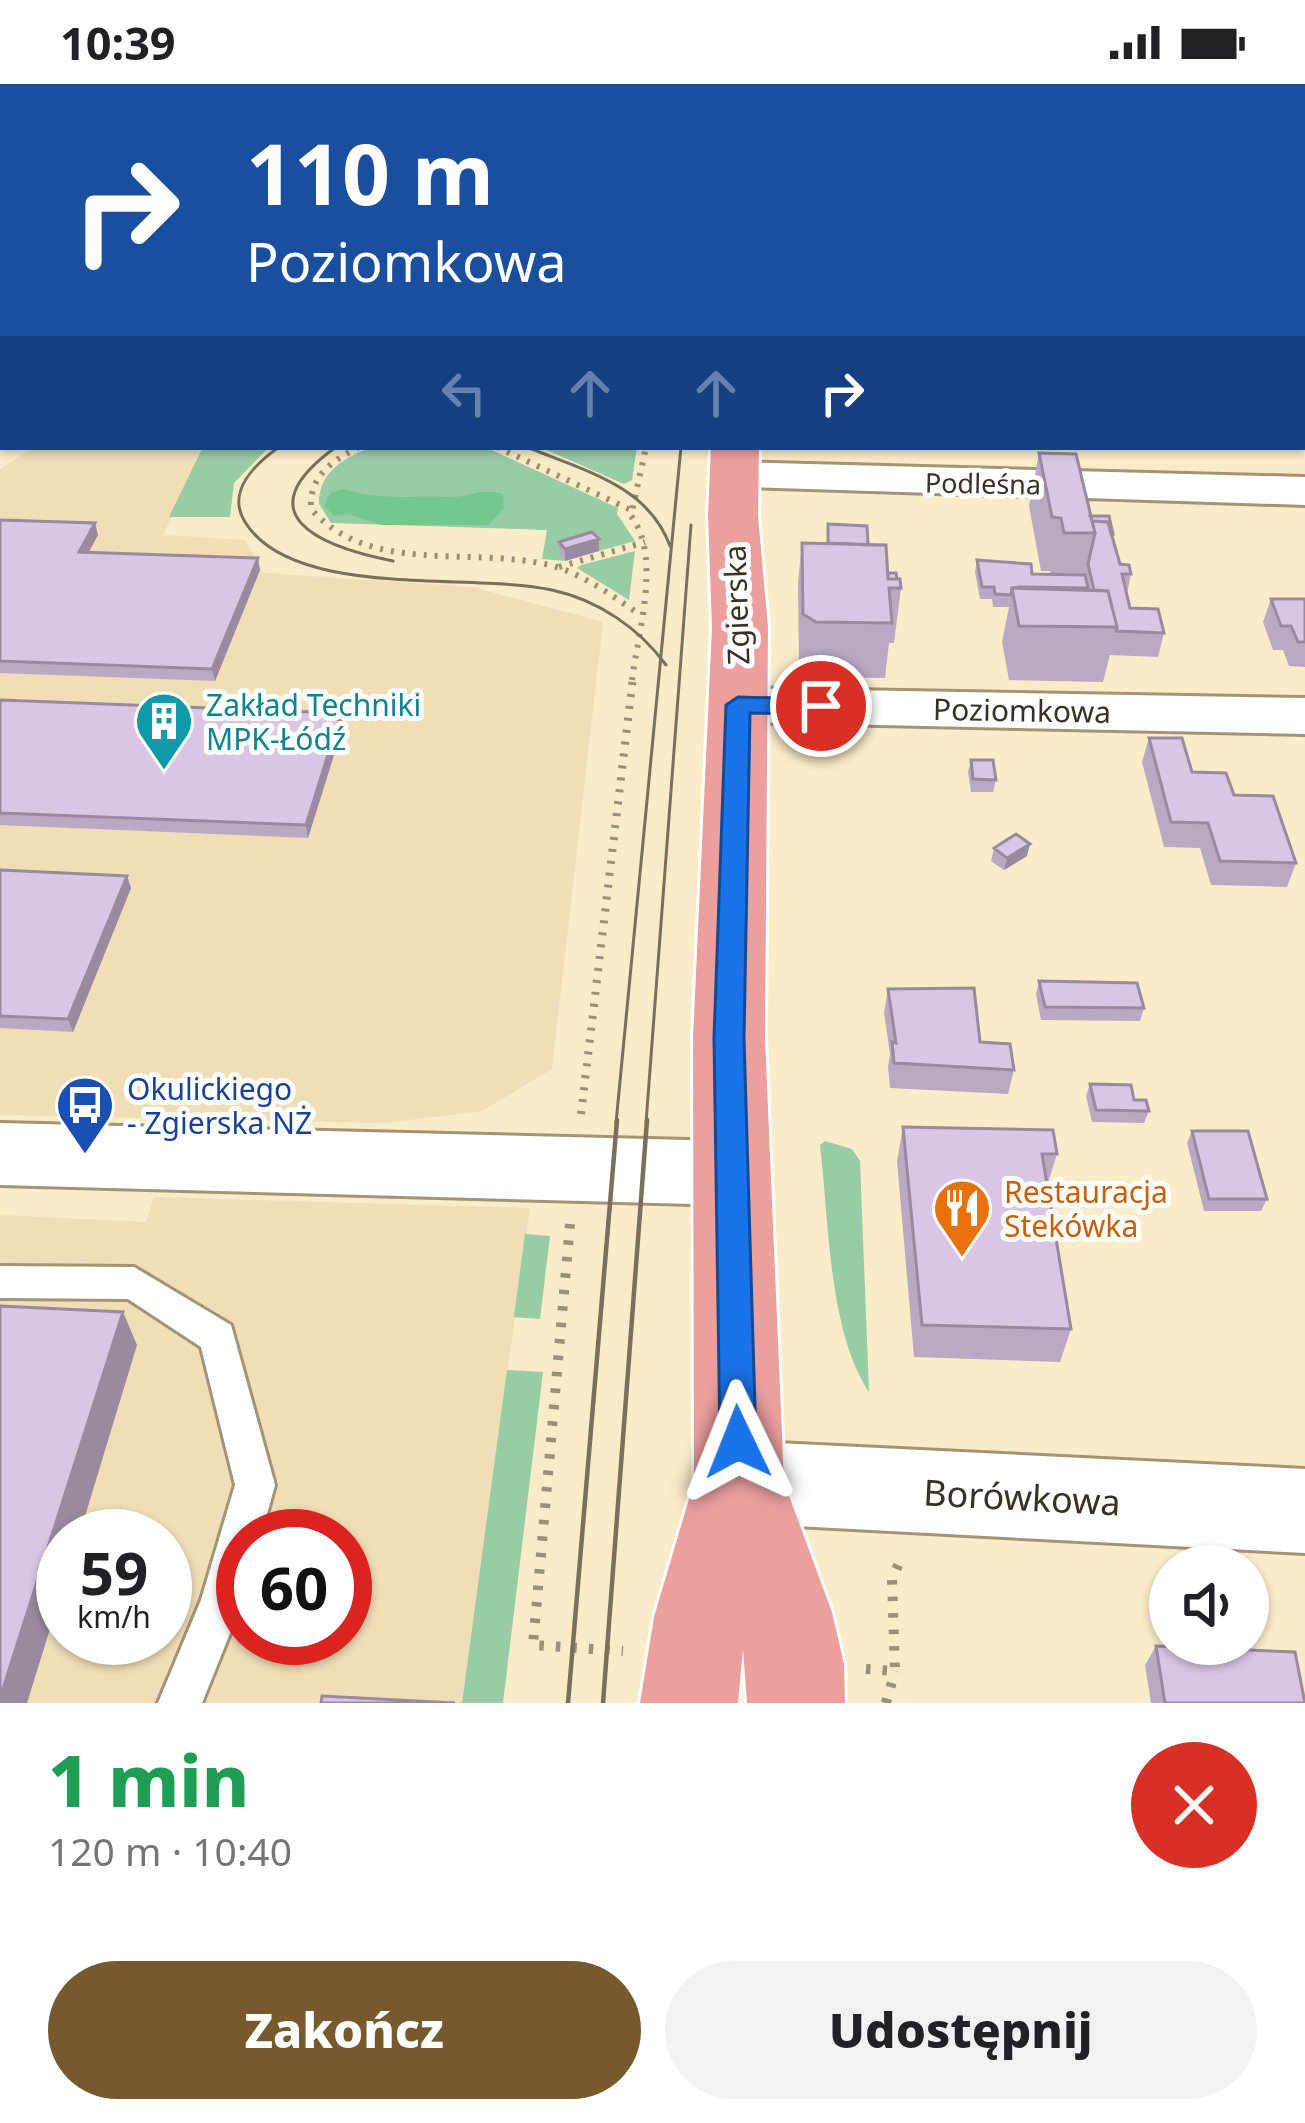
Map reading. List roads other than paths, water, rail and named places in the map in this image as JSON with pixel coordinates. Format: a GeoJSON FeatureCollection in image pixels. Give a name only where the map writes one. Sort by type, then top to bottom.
{"type":"FeatureCollection","features":[{"type":"Feature","properties":{"kind":"main road","name":"Zgierska"},"geometry":{"type":"LineString","coordinates":[[734,462],[740,627],[729,1173],[739,1482],[784,1612],[795,1664],[826,1686]]}},
{"type":"Feature","properties":{"kind":"main road","name":"Zgierska"},"geometry":{"type":"LineString","coordinates":[[656,1677],[703,1599],[739,1482]]}},
{"type":"Feature","properties":{"kind":"street","name":"Podleśna"},"geometry":{"type":"LineString","coordinates":[[734,462],[1305,491]]}},
{"type":"Feature","properties":{"kind":"street","name":"Poziomkowa"},"geometry":{"type":"LineString","coordinates":[[738,705],[1305,716]]}},
{"type":"Feature","properties":{"kind":"street"},"geometry":{"type":"LineString","coordinates":[[0,1154],[729,1173]]}},
{"type":"Feature","properties":{"kind":"street","name":"Borówkowa"},"geometry":{"type":"LineString","coordinates":[[739,1482],[1305,1511]]}},
{"type":"Feature","properties":{"kind":"lane"},"geometry":{"type":"LineString","coordinates":[[0,1282],[134,1282],[218,1337],[255,1485],[222,1600],[180,1703]]}},
{"type":"Feature","properties":{"kind":"tram line"},"geometry":{"type":"LineString","coordinates":[[275,450],[253,470],[239,500],[245,522],[269,547],[302,563],[342,573],[552,590],[616,617],[661,659]]}},
{"type":"Feature","properties":{"kind":"tram line"},"geometry":{"type":"LineString","coordinates":[[333,450],[295,491],[293,509],[317,536],[393,561]]}},
{"type":"Feature","properties":{"kind":"tram line"},"geometry":{"type":"LineString","coordinates":[[535,450],[591,472],[630,494],[660,525],[670,546]]}},
{"type":"Feature","properties":{"kind":"tram line"},"geometry":{"type":"LineString","coordinates":[[661,659],[681,450]]}},
{"type":"Feature","properties":{"kind":"tram line"},"geometry":{"type":"LineString","coordinates":[[646,1123],[691,525]]}},
{"type":"Feature","properties":{"kind":"tram line"},"geometry":{"type":"LineString","coordinates":[[616,1123],[661,659]]}},
{"type":"Feature","properties":{"kind":"tram line"},"geometry":{"type":"LineString","coordinates":[[661,659],[666,665]]}},
{"type":"Feature","properties":{"kind":"tram line"},"geometry":{"type":"LineString","coordinates":[[568,1703],[617,1120]]}},
{"type":"Feature","properties":{"kind":"tram line"},"geometry":{"type":"LineString","coordinates":[[603,1703],[647,1120]]}},
{"type":"Feature","properties":{"kind":"place","name":"Zakład Techniki MPK-Łódź"},"geometry":{"type":"Point","coordinates":[164,772]}},
{"type":"Feature","properties":{"kind":"place","name":"Okulickiego - Zgierska NŻ"},"geometry":{"type":"Point","coordinates":[85,1156]}},
{"type":"Feature","properties":{"kind":"place","name":"Restauracja Stekówka"},"geometry":{"type":"Point","coordinates":[962,1259]}}]}
